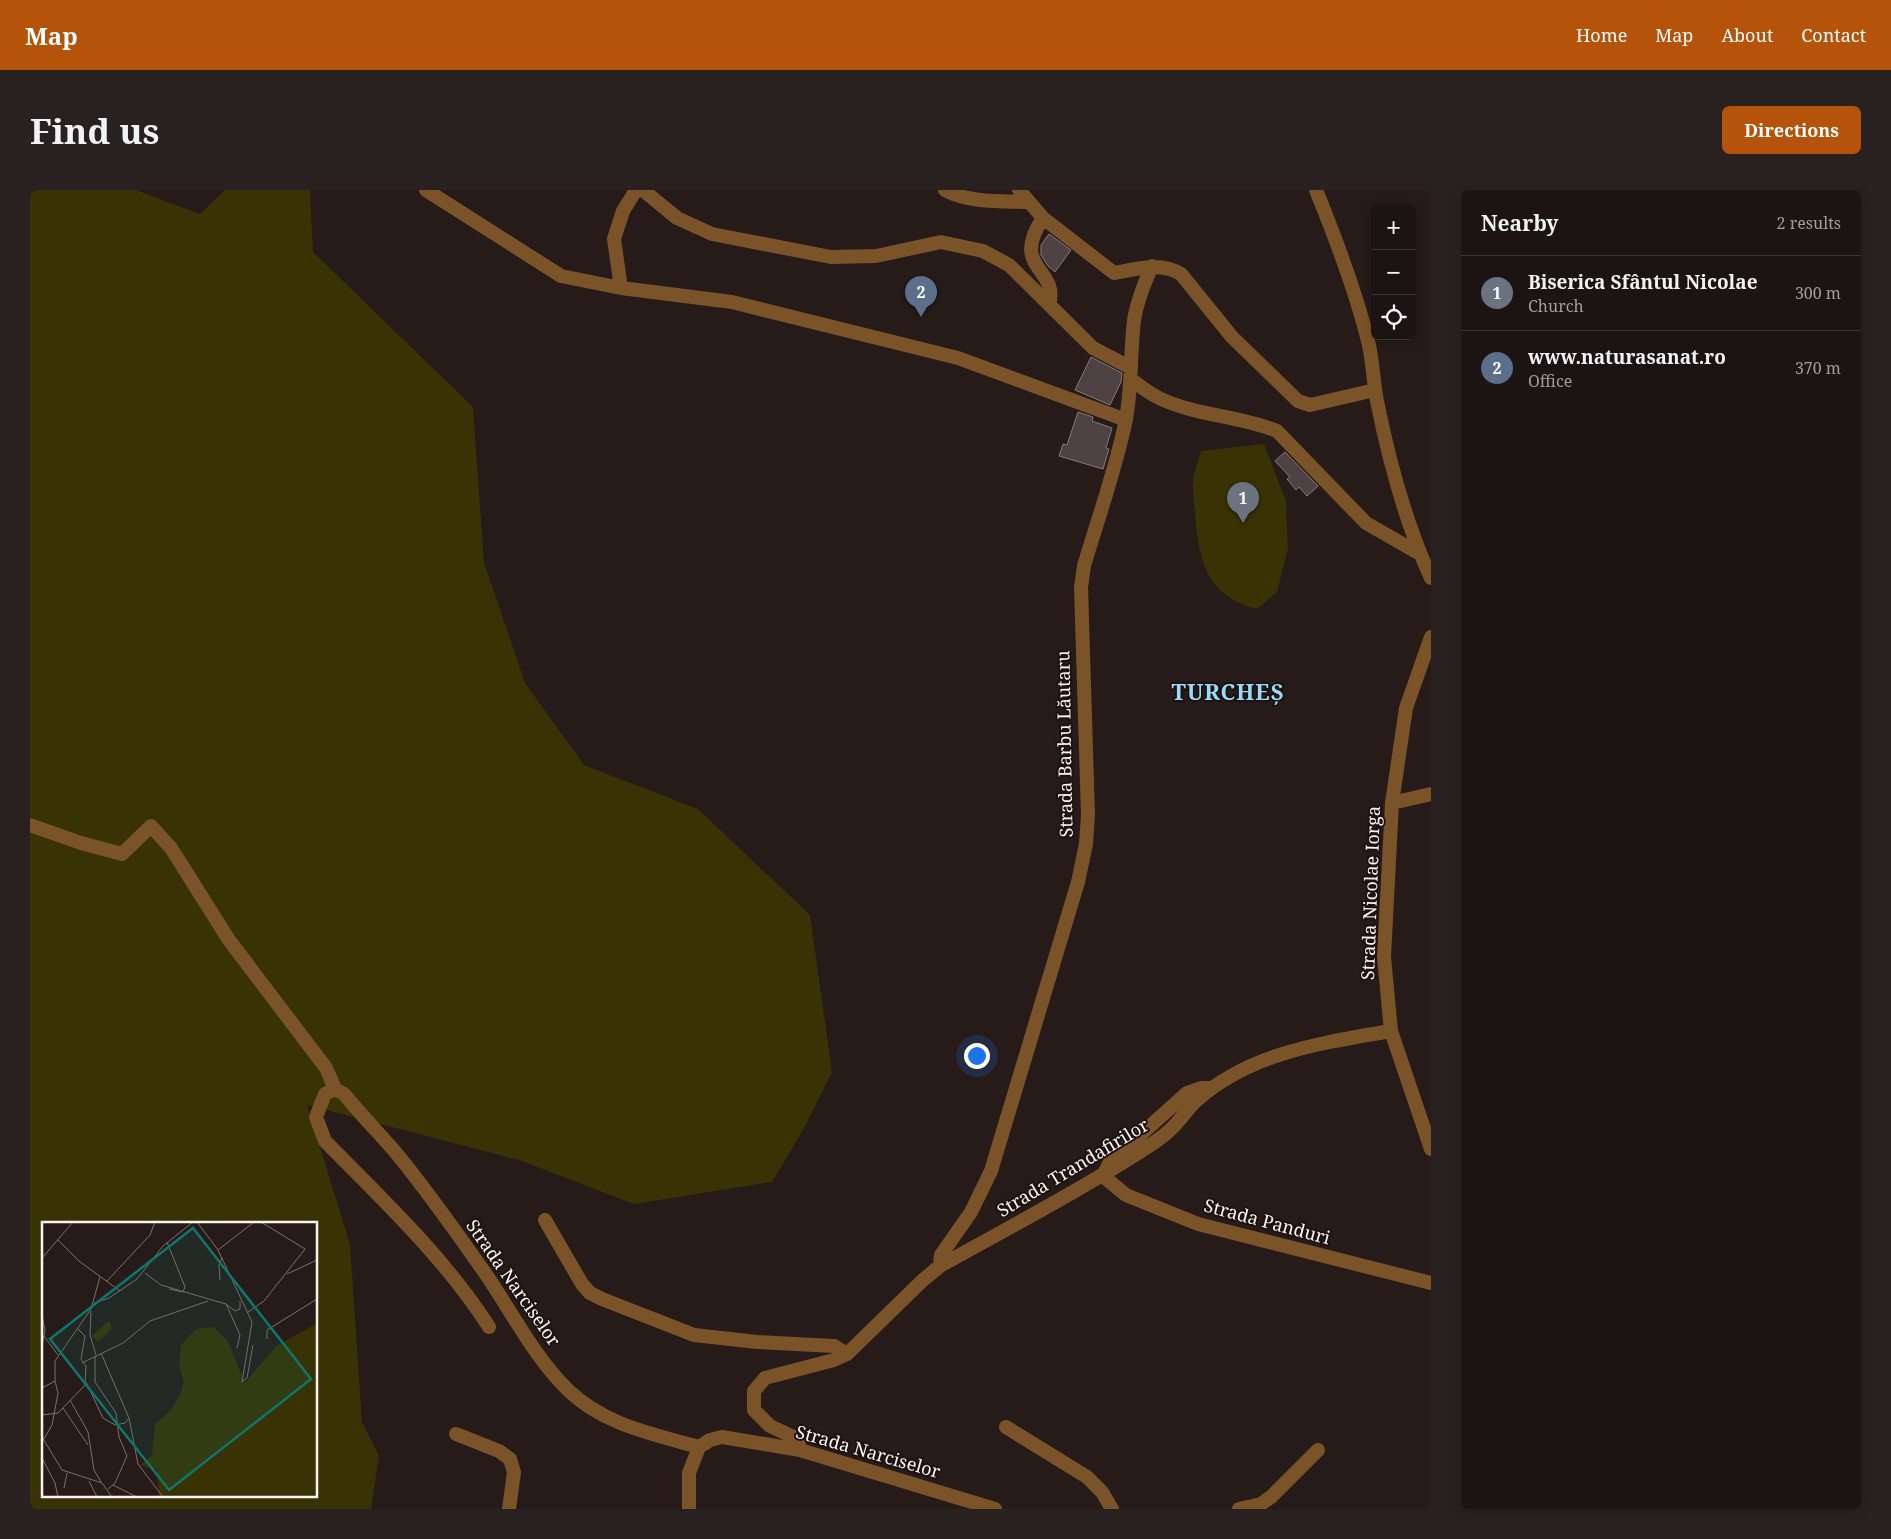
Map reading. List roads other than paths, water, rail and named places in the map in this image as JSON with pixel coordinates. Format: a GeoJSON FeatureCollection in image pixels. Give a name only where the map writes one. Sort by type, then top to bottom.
{"type":"FeatureCollection","features":[{"type":"Feature","properties":{"kind":"street"},"geometry":{"type":"LineString","coordinates":[[426,190],[561,276],[621,288],[732,302],[958,358],[1126,420]]}},
{"type":"Feature","properties":{"kind":"street"},"geometry":{"type":"LineString","coordinates":[[621,288],[614,239],[623,211],[636,190]]}},
{"type":"Feature","properties":{"kind":"street"},"geometry":{"type":"LineString","coordinates":[[643,190],[677,218],[712,234],[831,257],[876,256],[941,242],[983,251],[1009,265],[1093,348],[1132,374],[1151,394],[1180,406],[1260,424],[1277,431],[1292,443],[1366,523],[1420,554]]}},
{"type":"Feature","properties":{"kind":"street"},"geometry":{"type":"LineString","coordinates":[[945,190],[953,194],[973,198],[1029,202]]}},
{"type":"Feature","properties":{"kind":"street"},"geometry":{"type":"LineString","coordinates":[[1019,190],[1043,218],[1114,273],[1152,266],[1173,269],[1181,274],[1252,359],[1288,393],[1304,405],[1375,390]]}},
{"type":"Feature","properties":{"kind":"street"},"geometry":{"type":"LineString","coordinates":[[1316,190],[1343,256],[1368,342],[1375,390],[1396,479],[1420,554],[1431,578]]}},
{"type":"Feature","properties":{"kind":"street"},"geometry":{"type":"LineString","coordinates":[[1043,218],[1032,238],[1030,249],[1031,257],[1036,267],[1050,286],[1053,294],[1050,305]]}},
{"type":"Feature","properties":{"kind":"street","name":"Strada Barbu Lăutaru"},"geometry":{"type":"LineString","coordinates":[[940,1266],[941,1255],[971,1212],[991,1171],[1078,882],[1086,844],[1088,814],[1081,587],[1084,566],[1126,420],[1132,374],[1134,319],[1141,293],[1152,266]]}},
{"type":"Feature","properties":{"kind":"street","name":"Strada Nicolae Iorga"},"geometry":{"type":"LineString","coordinates":[[1431,637],[1406,708],[1392,803],[1384,957],[1391,1031],[1431,1149]]}},
{"type":"Feature","properties":{"kind":"street"},"geometry":{"type":"LineString","coordinates":[[1392,803],[1431,794]]}},
{"type":"Feature","properties":{"kind":"street"},"geometry":{"type":"LineString","coordinates":[[30,825],[81,843],[122,854],[151,826],[171,848],[229,940],[326,1068],[335,1089],[326,1094],[316,1117],[318,1130],[325,1141],[431,1253],[477,1308],[489,1327]]}},
{"type":"Feature","properties":{"kind":"street","name":"Strada Trandafirilor"},"geometry":{"type":"LineString","coordinates":[[800,1450],[798,1439],[770,1426],[754,1410],[754,1391],[765,1378],[834,1360],[846,1354],[922,1280],[940,1266],[1103,1176],[1158,1140],[1174,1127],[1197,1100],[1246,1069],[1283,1052],[1309,1045],[1391,1031]]}},
{"type":"Feature","properties":{"kind":"street","name":"Strada Narciselor"},"geometry":{"type":"LineString","coordinates":[[335,1089],[344,1094],[424,1189],[485,1274],[538,1354],[569,1390],[604,1416],[624,1426],[699,1446],[710,1440],[722,1437],[800,1450],[995,1509]]}},
{"type":"Feature","properties":{"kind":"street","name":"Strada Panduri"},"geometry":{"type":"LineString","coordinates":[[1103,1176],[1126,1195],[1198,1224],[1431,1283]]}},
{"type":"Feature","properties":{"kind":"street"},"geometry":{"type":"LineString","coordinates":[[545,1220],[582,1284],[590,1293],[602,1299],[694,1335],[834,1346],[846,1354]]}},
{"type":"Feature","properties":{"kind":"street"},"geometry":{"type":"LineString","coordinates":[[1006,1427],[1087,1477],[1102,1492],[1112,1509]]}},
{"type":"Feature","properties":{"kind":"street"},"geometry":{"type":"LineString","coordinates":[[456,1434],[499,1451],[510,1459],[514,1472],[509,1509]]}},
{"type":"Feature","properties":{"kind":"street"},"geometry":{"type":"LineString","coordinates":[[689,1509],[689,1473],[699,1446]]}},
{"type":"Feature","properties":{"kind":"street"},"geometry":{"type":"LineString","coordinates":[[1239,1509],[1261,1504],[1272,1498],[1318,1450]]}},
{"type":"Feature","properties":{"kind":"place","name":"www.naturasanat.ro"},"geometry":{"type":"Point","coordinates":[921,317]}},
{"type":"Feature","properties":{"kind":"place","name":"Biserica Sfântul Nicolae"},"geometry":{"type":"Point","coordinates":[1243,523]}},
{"type":"Feature","properties":{"kind":"district","name":"TURCHEȘ"},"geometry":{"type":"Point","coordinates":[1228,692]}}]}
